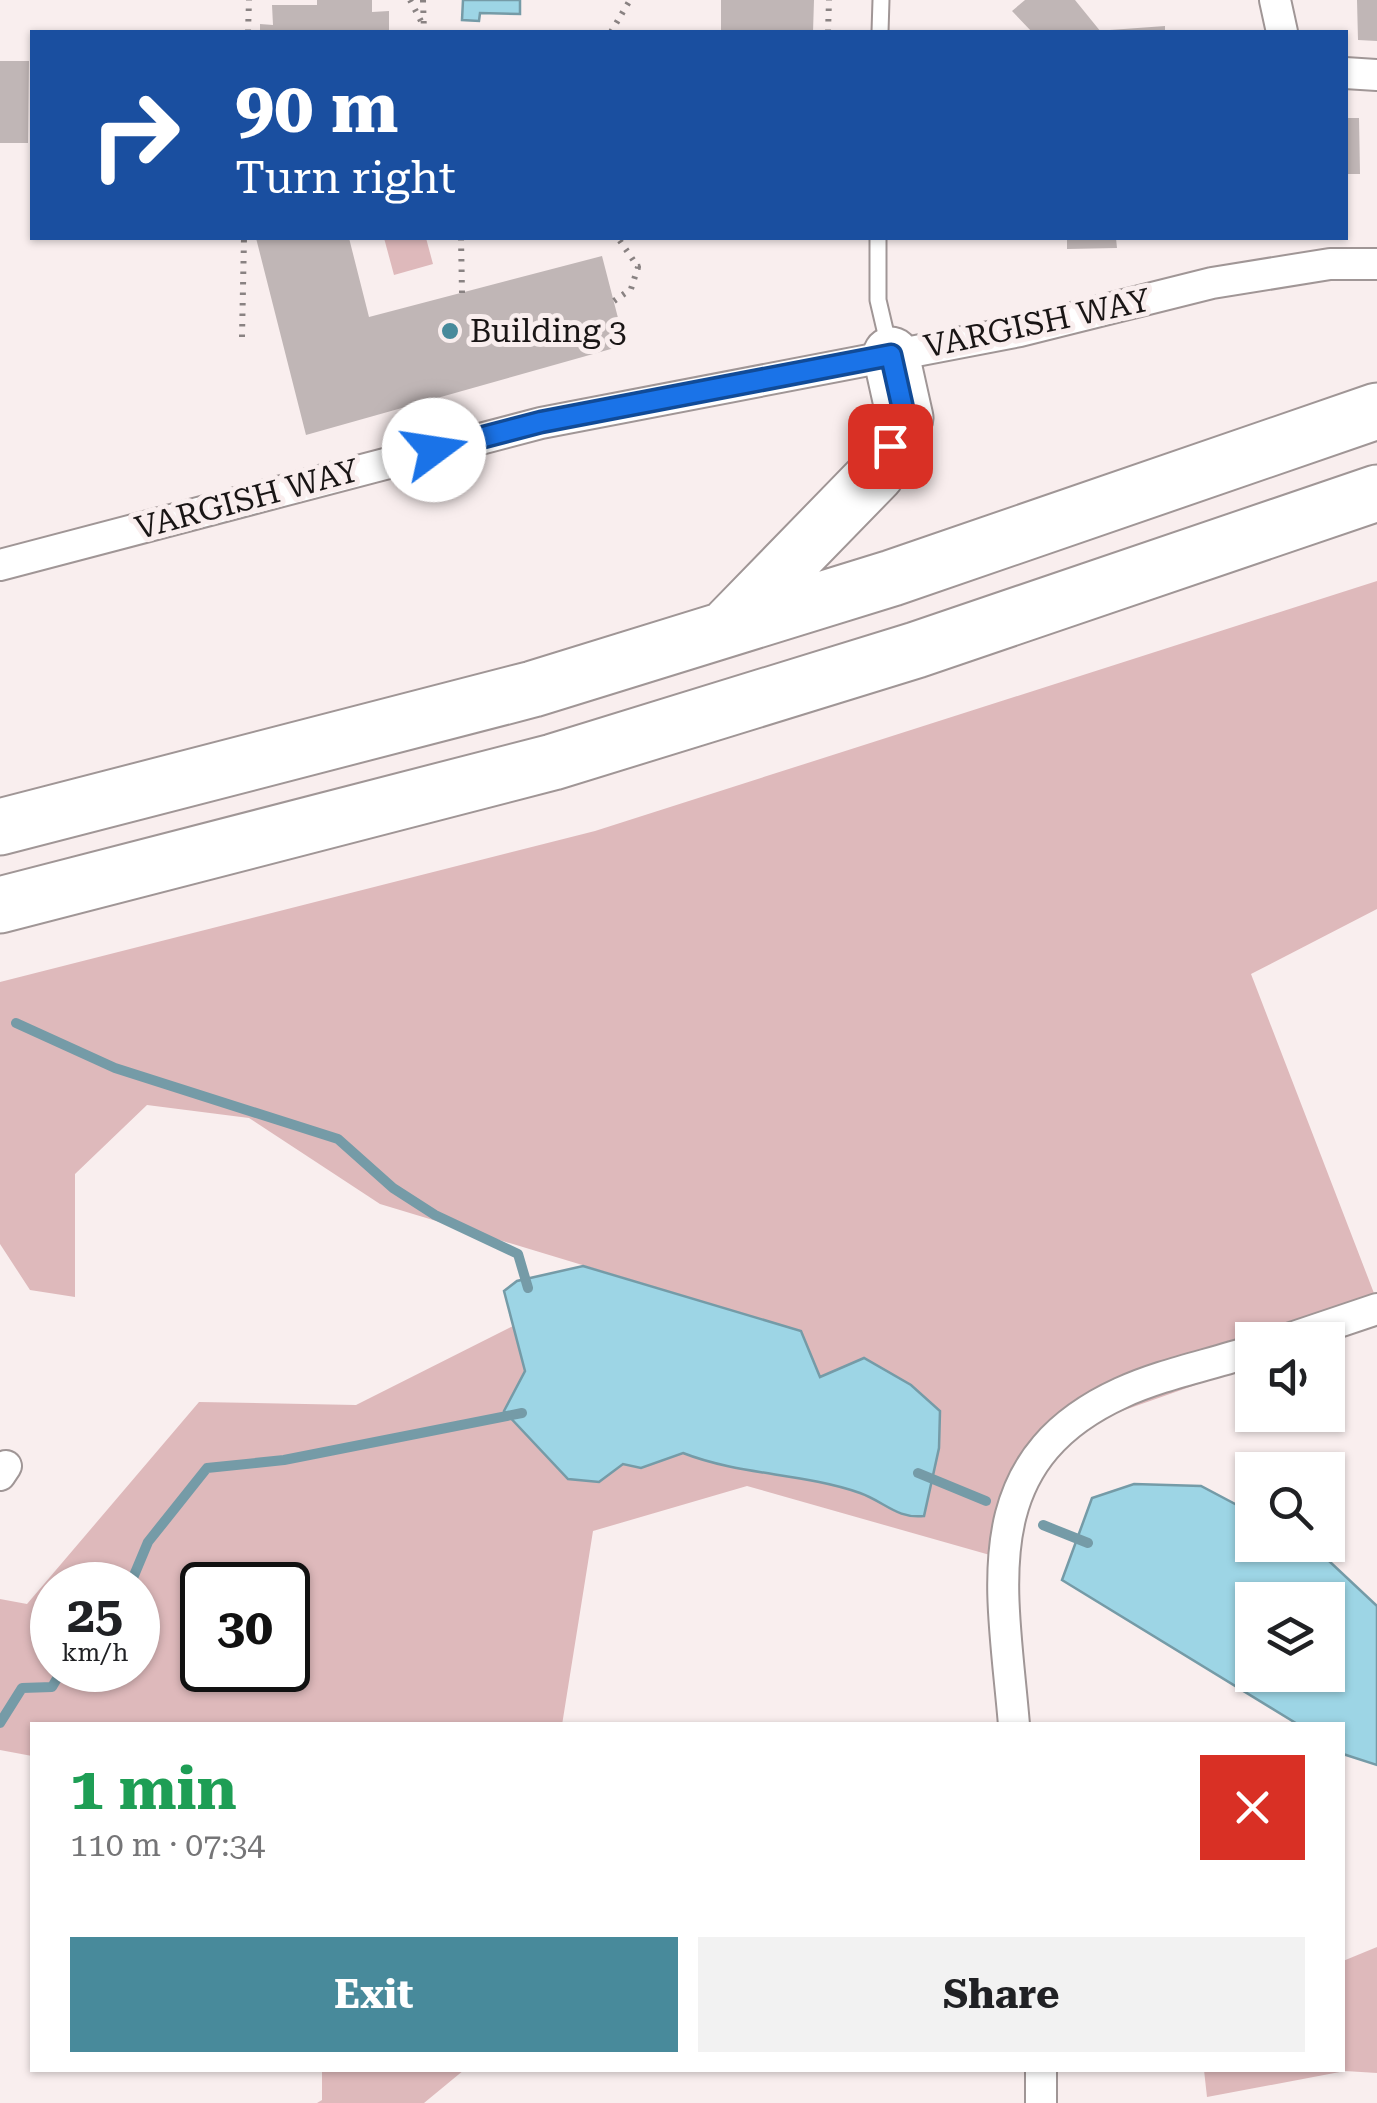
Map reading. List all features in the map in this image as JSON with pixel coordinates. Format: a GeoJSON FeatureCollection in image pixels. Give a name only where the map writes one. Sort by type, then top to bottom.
{"type":"FeatureCollection","features":[{"type":"Feature","properties":{"kind":"highway"},"geometry":{"type":"LineString","coordinates":[[726,628],[876,474],[905,418],[891,355]]}},
{"type":"Feature","properties":{"kind":"highway"},"geometry":{"type":"LineString","coordinates":[[0,826],[352,739],[533,689],[892,578],[1377,411]]}},
{"type":"Feature","properties":{"kind":"highway"},"geometry":{"type":"LineString","coordinates":[[0,905],[554,762],[916,650],[1377,493]]}},
{"type":"Feature","properties":{"kind":"street"},"geometry":{"type":"LineString","coordinates":[[1275,0],[1282,30]]}},
{"type":"Feature","properties":{"kind":"street"},"geometry":{"type":"LineString","coordinates":[[1348,73],[1377,75]]}},
{"type":"Feature","properties":{"kind":"street","name":"VARGISH WAY"},"geometry":{"type":"LineString","coordinates":[[0,566],[541,422],[1020,330],[1212,283],[1330,264],[1377,264]]}},
{"type":"Feature","properties":{"kind":"street"},"geometry":{"type":"LineString","coordinates":[[1340,1322],[1377,1310]]}},
{"type":"Feature","properties":{"kind":"street"},"geometry":{"type":"LineString","coordinates":[[1014,1722],[1000,1566],[1008,1519],[1024,1478],[1050,1443],[1083,1414],[1124,1391],[1235,1356]]}},
{"type":"Feature","properties":{"kind":"street"},"geometry":{"type":"LineString","coordinates":[[1041,2103],[1042,2072]]}},
{"type":"Feature","properties":{"kind":"lane"},"geometry":{"type":"LineString","coordinates":[[880,30],[881,0]]}},
{"type":"Feature","properties":{"kind":"lane"},"geometry":{"type":"LineString","coordinates":[[878,240],[878,300],[891,355]]}},
{"type":"Feature","properties":{"kind":"path"},"geometry":{"type":"LineString","coordinates":[[248,30],[249,0]]}},
{"type":"Feature","properties":{"kind":"path"},"geometry":{"type":"LineString","coordinates":[[410,0],[422,22]]}},
{"type":"Feature","properties":{"kind":"path"},"geometry":{"type":"LineString","coordinates":[[423,0],[424,30]]}},
{"type":"Feature","properties":{"kind":"path"},"geometry":{"type":"LineString","coordinates":[[615,30],[630,0]]}},
{"type":"Feature","properties":{"kind":"path"},"geometry":{"type":"LineString","coordinates":[[828,30],[829,0]]}},
{"type":"Feature","properties":{"kind":"path"},"geometry":{"type":"LineString","coordinates":[[242,337],[244,240]]}},
{"type":"Feature","properties":{"kind":"path"},"geometry":{"type":"LineString","coordinates":[[461,240],[462,293]]}},
{"type":"Feature","properties":{"kind":"path"},"geometry":{"type":"LineString","coordinates":[[619,240],[638,267]]}},
{"type":"Feature","properties":{"kind":"path"},"geometry":{"type":"LineString","coordinates":[[638,267],[648,266]]}},
{"type":"Feature","properties":{"kind":"path"},"geometry":{"type":"LineString","coordinates":[[614,300],[631,289],[638,267]]}},
{"type":"Feature","properties":{"kind":"shaded area"},"geometry":{"type":"Polygon","coordinates":[[[385,240],[427,240],[433,264],[394,275],[385,240]]]}},
{"type":"Feature","properties":{"kind":"shaded area"},"geometry":{"type":"Polygon","coordinates":[[[1377,581],[1377,909],[1251,974],[1377,1301],[1345,1325],[1235,1322],[1235,1371],[1065,1431],[1004,1559],[747,1486],[593,1531],[562,1722],[30,1722],[30,1756],[0,1750],[0,1599],[27,1604],[30,1600],[30,1692],[160,1692],[160,1562],[63,1562],[199,1402],[356,1405],[513,1326],[525,1371],[504,1411],[532,1437],[599,1482],[624,1464],[641,1468],[683,1453],[726,1466],[837,1486],[898,1512],[924,1516],[930,1479],[820,1378],[801,1331],[380,1204],[249,1118],[147,1105],[75,1174],[75,1297],[30,1290],[0,1244],[0,982],[595,831],[1377,581]]]}},
{"type":"Feature","properties":{"kind":"shaded area"},"geometry":{"type":"Polygon","coordinates":[[[1377,1947],[1377,2073],[1345,2071],[1345,1960],[1377,1947]]]}},
{"type":"Feature","properties":{"kind":"shaded area"},"geometry":{"type":"Polygon","coordinates":[[[322,2072],[462,2072],[424,2103],[317,2103],[322,2100],[322,2072]]]}},
{"type":"Feature","properties":{"kind":"shaded area"},"geometry":{"type":"Polygon","coordinates":[[[1204,2072],[1340,2072],[1207,2097],[1204,2072]]]}},
{"type":"Feature","properties":{"kind":"water"},"geometry":{"type":"Polygon","coordinates":[[[463,0],[520,0],[520,14],[480,13],[479,21],[462,20],[463,0]]]}},
{"type":"Feature","properties":{"kind":"water"},"geometry":{"type":"Polygon","coordinates":[[[583,1266],[801,1331],[820,1377],[864,1358],[911,1385],[940,1411],[939,1448],[924,1516],[898,1512],[838,1486],[726,1466],[683,1453],[641,1468],[623,1464],[599,1482],[568,1479],[504,1411],[525,1371],[504,1291],[517,1281],[583,1266]]]}},
{"type":"Feature","properties":{"kind":"water"},"geometry":{"type":"Polygon","coordinates":[[[1134,1484],[1201,1486],[1235,1504],[1235,1562],[1330,1562],[1377,1606],[1377,1765],[1345,1755],[1345,1722],[1294,1722],[1245,1692],[1345,1692],[1345,1582],[1235,1582],[1235,1686],[1062,1580],[1092,1498],[1134,1484]]]}},
{"type":"Feature","properties":{"kind":"building"},"geometry":{"type":"Polygon","coordinates":[[[317,0],[372,0],[372,12],[389,11],[389,30],[260,30],[260,24],[273,25],[272,5],[317,5],[317,0]]]}},
{"type":"Feature","properties":{"kind":"building"},"geometry":{"type":"Polygon","coordinates":[[[721,0],[814,0],[813,30],[721,30],[721,0]]]}},
{"type":"Feature","properties":{"kind":"building"},"geometry":{"type":"Polygon","coordinates":[[[1025,0],[1075,0],[1099,30],[1030,30],[1012,11],[1025,0]]]}},
{"type":"Feature","properties":{"kind":"building"},"geometry":{"type":"Polygon","coordinates":[[[1357,0],[1377,0],[1377,41],[1358,40],[1357,0]]]}},
{"type":"Feature","properties":{"kind":"building"},"geometry":{"type":"Polygon","coordinates":[[[1165,26],[1165,30],[1110,30],[1165,26]]]}},
{"type":"Feature","properties":{"kind":"building"},"geometry":{"type":"Polygon","coordinates":[[[0,61],[29,61],[28,143],[0,143],[0,61]]]}},
{"type":"Feature","properties":{"kind":"building"},"geometry":{"type":"Polygon","coordinates":[[[1348,118],[1359,118],[1360,174],[1348,174],[1348,118]]]}},
{"type":"Feature","properties":{"kind":"building","name":"Building 3"},"geometry":{"type":"Polygon","coordinates":[[[257,240],[350,240],[369,317],[602,256],[625,345],[306,435],[257,240]]]}},
{"type":"Feature","properties":{"kind":"building"},"geometry":{"type":"Polygon","coordinates":[[[1067,240],[1116,240],[1117,248],[1067,249],[1067,240]]]}},
{"type":"Feature","properties":{"kind":"waterway"},"geometry":{"type":"LineString","coordinates":[[16,1023],[115,1068],[338,1139],[393,1188],[435,1215],[518,1254],[528,1288]]}},
{"type":"Feature","properties":{"kind":"waterway"},"geometry":{"type":"LineString","coordinates":[[140,1562],[148,1542],[207,1468],[284,1460],[522,1413]]}},
{"type":"Feature","properties":{"kind":"waterway"},"geometry":{"type":"LineString","coordinates":[[918,1473],[986,1501]]}},
{"type":"Feature","properties":{"kind":"waterway"},"geometry":{"type":"LineString","coordinates":[[1043,1525],[1088,1543]]}},
{"type":"Feature","properties":{"kind":"waterway"},"geometry":{"type":"LineString","coordinates":[[0,1723],[22,1688],[30,1688]]}},
{"type":"Feature","properties":{"kind":"place","name":"Building 3"},"geometry":{"type":"Point","coordinates":[450,331]}},
{"type":"Feature","properties":{"kind":"route"},"geometry":{"type":"LineString","coordinates":[[434,450],[541,422],[891,355],[905,418],[890,446]]}}]}
